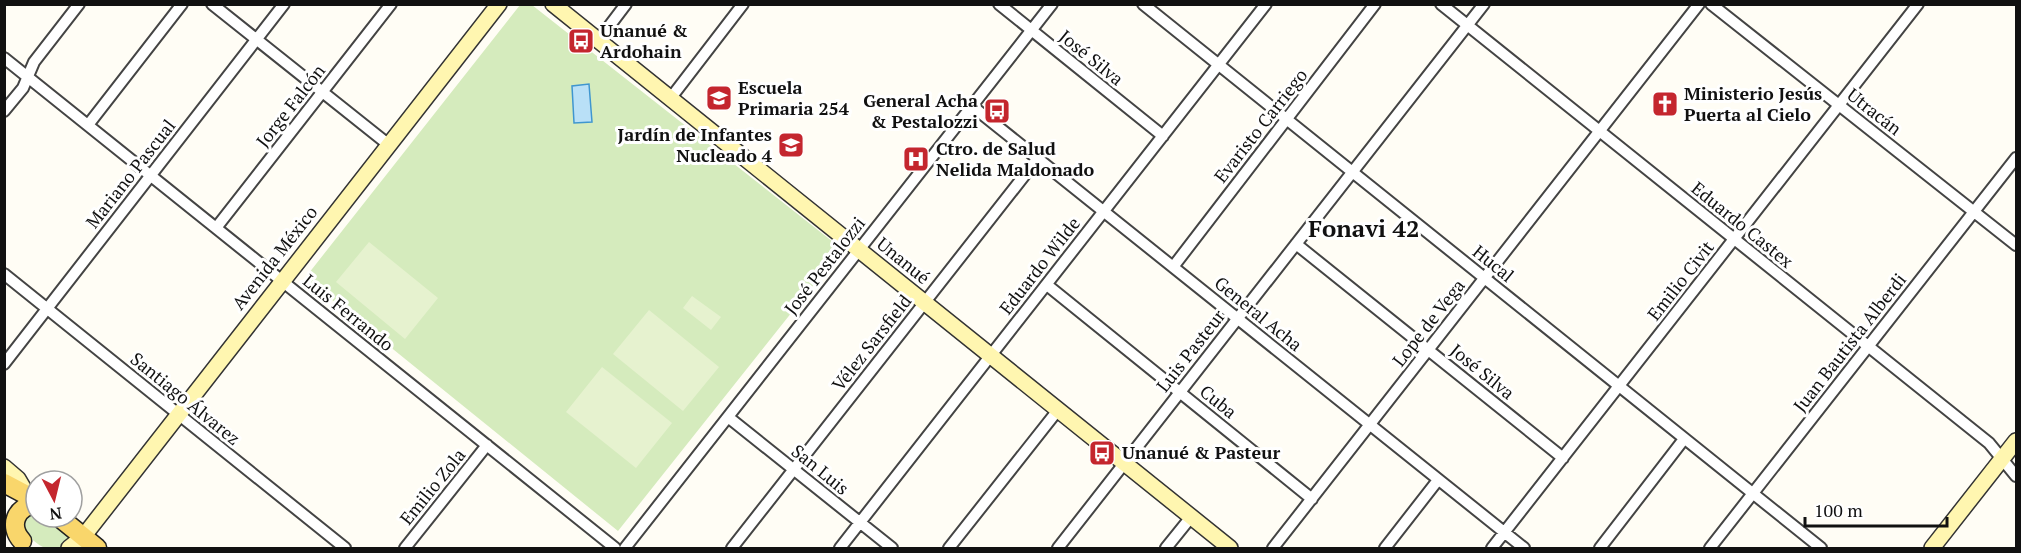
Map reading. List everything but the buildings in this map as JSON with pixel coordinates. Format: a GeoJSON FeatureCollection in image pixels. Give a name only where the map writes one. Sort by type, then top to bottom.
{"type":"FeatureCollection","features":[{"type":"Feature","properties":{"kind":"main road"},"geometry":{"type":"LineString","coordinates":[[4,483],[24,495]]}},
{"type":"Feature","properties":{"kind":"main road"},"geometry":{"type":"LineString","coordinates":[[15,533],[16,518],[24,508]]}},
{"type":"Feature","properties":{"kind":"main road"},"geometry":{"type":"LineString","coordinates":[[67,529],[78,545],[97,549]]}},
{"type":"Feature","properties":{"kind":"street"},"geometry":{"type":"LineString","coordinates":[[4,111],[21,91],[34,62],[79,4]]}},
{"type":"Feature","properties":{"kind":"street"},"geometry":{"type":"LineString","coordinates":[[88,125],[182,4]]}},
{"type":"Feature","properties":{"kind":"street"},"geometry":{"type":"LineString","coordinates":[[212,4],[389,145]]}},
{"type":"Feature","properties":{"kind":"street","name":"Mariano Pascual"},"geometry":{"type":"LineString","coordinates":[[4,364],[284,4]]}},
{"type":"Feature","properties":{"kind":"street","name":"Jorge Falcón"},"geometry":{"type":"LineString","coordinates":[[216,228],[391,4]]}},
{"type":"Feature","properties":{"kind":"street","name":"Avenida México"},"geometry":{"type":"LineString","coordinates":[[78,545],[499,4]]}},
{"type":"Feature","properties":{"kind":"street","name":"Unanué"},"geometry":{"type":"LineString","coordinates":[[553,4],[1230,549]]}},
{"type":"Feature","properties":{"kind":"street"},"geometry":{"type":"LineString","coordinates":[[598,41],[626,4]]}},
{"type":"Feature","properties":{"kind":"street"},"geometry":{"type":"LineString","coordinates":[[670,99],[743,4]]}},
{"type":"Feature","properties":{"kind":"street","name":"José Silva"},"geometry":{"type":"LineString","coordinates":[[999,4],[1163,136]]}},
{"type":"Feature","properties":{"kind":"street","name":"José Pestalozzi"},"geometry":{"type":"LineString","coordinates":[[625,549],[1052,4]]}},
{"type":"Feature","properties":{"kind":"street","name":"Hucal"},"geometry":{"type":"LineString","coordinates":[[1143,4],[1821,549]]}},
{"type":"Feature","properties":{"kind":"street","name":"Eduardo Wilde"},"geometry":{"type":"LineString","coordinates":[[840,549],[1266,4]]}},
{"type":"Feature","properties":{"kind":"street","name":"Evaristo Carriego"},"geometry":{"type":"LineString","coordinates":[[1173,267],[1376,4]]}},
{"type":"Feature","properties":{"kind":"street","name":"Eduardo Castex"},"geometry":{"type":"LineString","coordinates":[[1441,4],[1989,443],[2016,476]]}},
{"type":"Feature","properties":{"kind":"street","name":"Luis Pasteur"},"geometry":{"type":"LineString","coordinates":[[1058,549],[1485,4]]}},
{"type":"Feature","properties":{"kind":"street","name":"Lope de Vega"},"geometry":{"type":"LineString","coordinates":[[1274,549],[1699,4]]}},
{"type":"Feature","properties":{"kind":"street","name":"Utracán"},"geometry":{"type":"LineString","coordinates":[[1711,4],[2016,245]]}},
{"type":"Feature","properties":{"kind":"street","name":"Emilio Civit"},"geometry":{"type":"LineString","coordinates":[[1492,549],[1918,4]]}},
{"type":"Feature","properties":{"kind":"street","name":"Luis Ferrando"},"geometry":{"type":"LineString","coordinates":[[4,58],[615,549]]}},
{"type":"Feature","properties":{"kind":"street","name":"General Acha"},"geometry":{"type":"LineString","coordinates":[[972,106],[1524,549]]}},
{"type":"Feature","properties":{"kind":"street","name":"Vélez Sarsfield"},"geometry":{"type":"LineString","coordinates":[[732,549],[1038,158]]}},
{"type":"Feature","properties":{"kind":"street","name":"Juan Bautista Alberdi"},"geometry":{"type":"LineString","coordinates":[[1710,549],[2016,158]]}},
{"type":"Feature","properties":{"kind":"street","name":"José Silva"},"geometry":{"type":"LineString","coordinates":[[1296,244],[1563,458]]}},
{"type":"Feature","properties":{"kind":"street","name":"Santiago Álvarez"},"geometry":{"type":"LineString","coordinates":[[4,274],[345,549]]}},
{"type":"Feature","properties":{"kind":"street","name":"Cuba"},"geometry":{"type":"LineString","coordinates":[[1047,285],[1312,499]]}},
{"type":"Feature","properties":{"kind":"street"},"geometry":{"type":"LineString","coordinates":[[949,549],[1058,410]]}},
{"type":"Feature","properties":{"kind":"street","name":"San Luis"},"geometry":{"type":"LineString","coordinates":[[728,417],[892,549]]}},
{"type":"Feature","properties":{"kind":"street"},"geometry":{"type":"LineString","coordinates":[[1600,549],[1684,439]]}},
{"type":"Feature","properties":{"kind":"street"},"geometry":{"type":"LineString","coordinates":[[1932,549],[2016,441]]}},
{"type":"Feature","properties":{"kind":"street","name":"Emilio Zola"},"geometry":{"type":"LineString","coordinates":[[405,549],[487,445]]}},
{"type":"Feature","properties":{"kind":"street"},"geometry":{"type":"LineString","coordinates":[[4,467],[24,487]]}},
{"type":"Feature","properties":{"kind":"street"},"geometry":{"type":"LineString","coordinates":[[1385,549],[1438,480]]}},
{"type":"Feature","properties":{"kind":"street"},"geometry":{"type":"LineString","coordinates":[[1166,549],[1191,517]]}},
{"type":"Feature","properties":{"kind":"green space"},"geometry":{"type":"Polygon","coordinates":[[[520,5],[532,5],[842,249],[618,531],[305,278],[520,5]]]}},
{"type":"Feature","properties":{"kind":"green space"},"geometry":{"type":"Polygon","coordinates":[[[369,242],[438,298],[405,339],[336,282],[369,242]]]}},
{"type":"Feature","properties":{"kind":"green space"},"geometry":{"type":"Polygon","coordinates":[[[692,296],[721,317],[711,330],[683,308],[692,296]]]}},
{"type":"Feature","properties":{"kind":"green space"},"geometry":{"type":"Polygon","coordinates":[[[649,310],[719,367],[683,411],[613,354],[649,310]]]}},
{"type":"Feature","properties":{"kind":"green space"},"geometry":{"type":"Polygon","coordinates":[[[602,367],[672,423],[636,468],[566,412],[602,367]]]}},
{"type":"Feature","properties":{"kind":"green space"},"geometry":{"type":"Polygon","coordinates":[[[25,529],[58,529],[69,538],[63,548],[50,549],[38,544],[25,529]]]}},
{"type":"Feature","properties":{"kind":"water"},"geometry":{"type":"Polygon","coordinates":[[[589,84],[592,122],[574,123],[572,86],[589,84]]]}},
{"type":"Feature","properties":{"kind":"place","name":"Unanué & Ardohain"},"geometry":{"type":"Point","coordinates":[581,41]}},
{"type":"Feature","properties":{"kind":"place","name":"Escuela Primaria 254"},"geometry":{"type":"Point","coordinates":[719,98]}},
{"type":"Feature","properties":{"kind":"place","name":"Ministerio Jesús Puerta al Cielo"},"geometry":{"type":"Point","coordinates":[1665,104]}},
{"type":"Feature","properties":{"kind":"place","name":"General Acha & Pestalozzi"},"geometry":{"type":"Point","coordinates":[997,111]}},
{"type":"Feature","properties":{"kind":"place","name":"Jardín de Infantes Nucleado 4"},"geometry":{"type":"Point","coordinates":[791,145]}},
{"type":"Feature","properties":{"kind":"place","name":"Ctro. de Salud Nelida Maldonado"},"geometry":{"type":"Point","coordinates":[916,159]}},
{"type":"Feature","properties":{"kind":"place","name":"Unanué & Pasteur"},"geometry":{"type":"Point","coordinates":[1102,453]}},
{"type":"Feature","properties":{"kind":"district","name":"Fonavi 42"},"geometry":{"type":"Point","coordinates":[1364,229]}}]}
